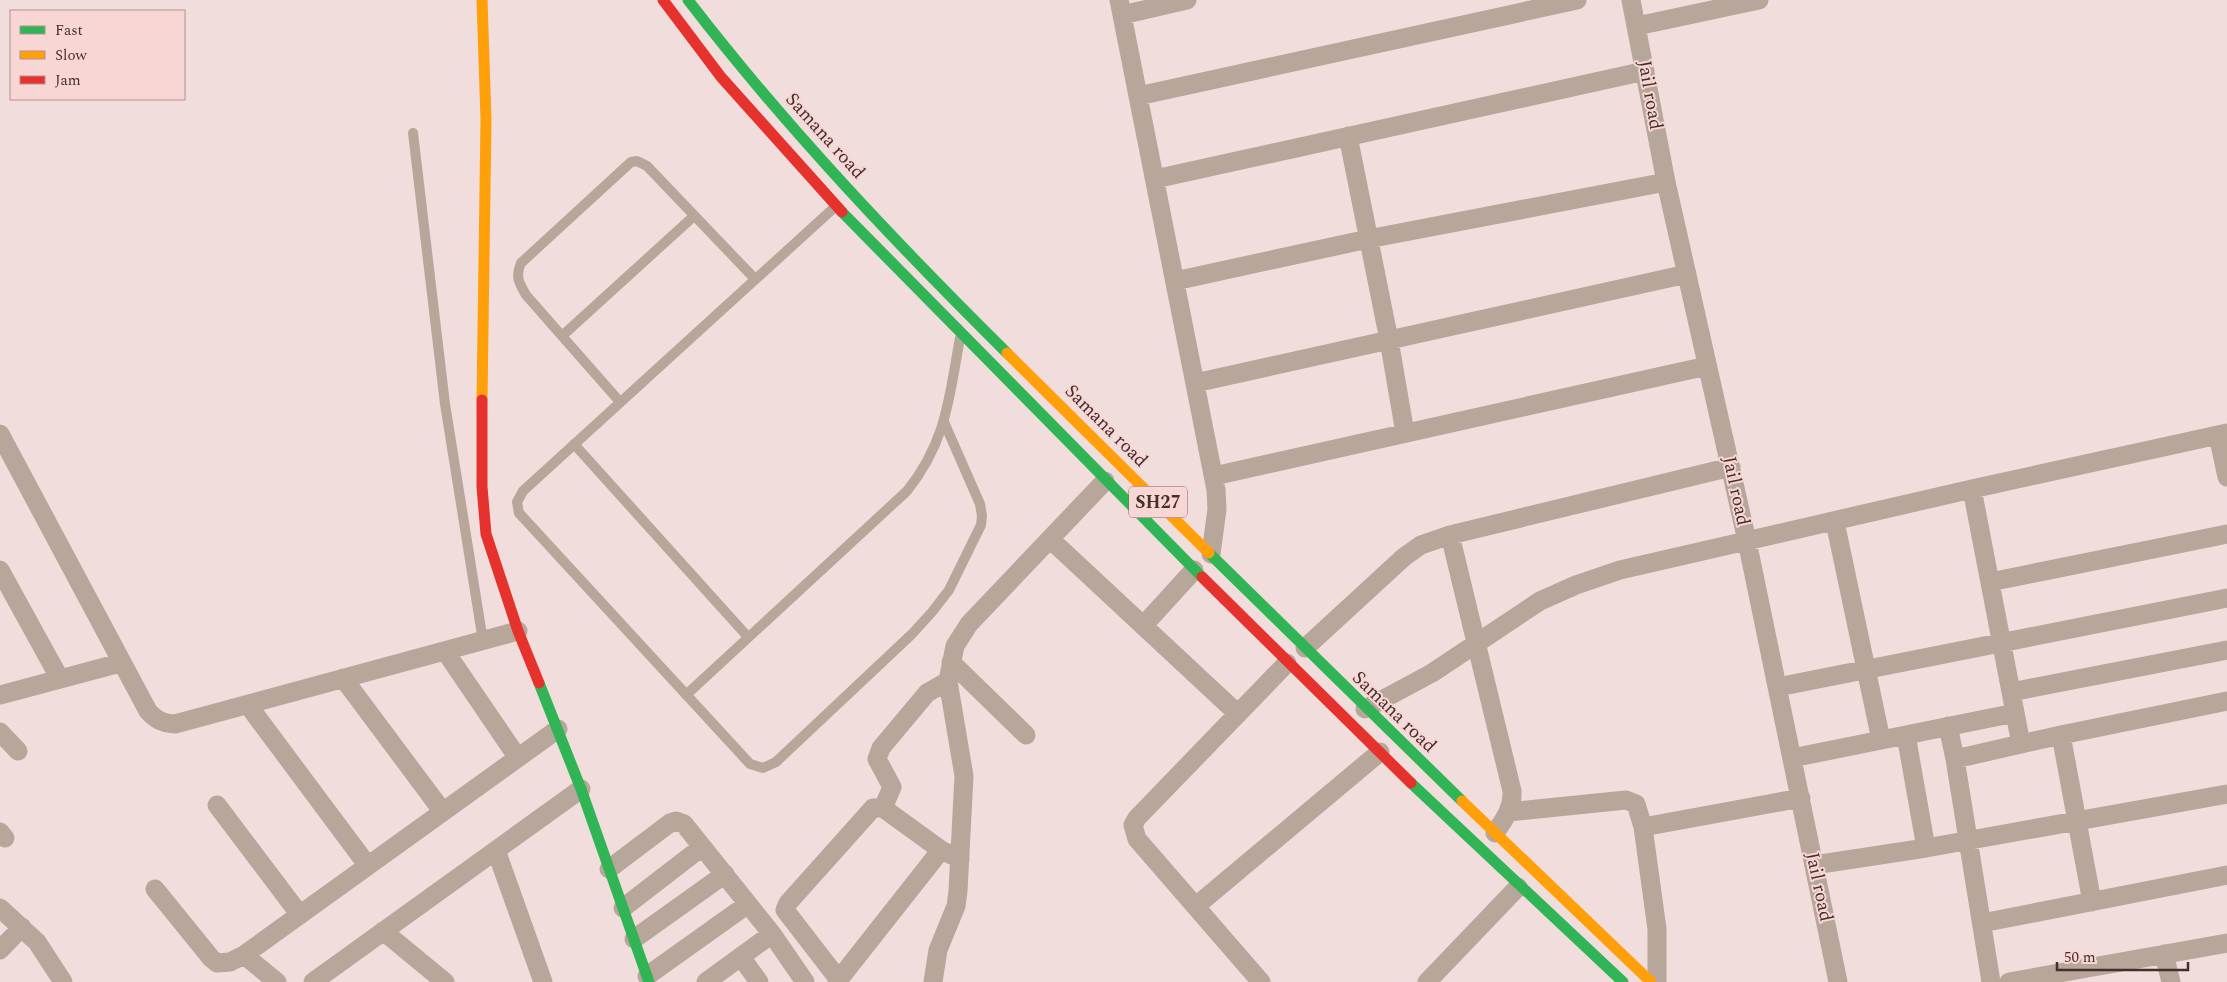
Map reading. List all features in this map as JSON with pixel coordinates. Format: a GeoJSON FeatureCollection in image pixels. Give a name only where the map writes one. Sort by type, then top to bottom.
{"type":"FeatureCollection","features":[{"type":"Feature","properties":{"kind":"main road"},"geometry":{"type":"LineString","coordinates":[[482,0],[486,119],[482,328],[482,487],[486,534],[518,632],[581,789],[648,979]]}},
{"type":"Feature","properties":{"kind":"main road","name":"Samana road"},"geometry":{"type":"LineString","coordinates":[[663,0],[685,33],[736,95],[835,206],[1287,663],[1518,887],[1622,982]]}},
{"type":"Feature","properties":{"kind":"main road","name":"Samana road"},"geometry":{"type":"LineString","coordinates":[[688,0],[727,51],[796,132],[971,318],[1211,554],[1365,709],[1651,982]]}},
{"type":"Feature","properties":{"kind":"street"},"geometry":{"type":"LineString","coordinates":[[1187,0],[1120,8],[1214,476],[1217,509],[1211,554]]}},
{"type":"Feature","properties":{"kind":"street"},"geometry":{"type":"LineString","coordinates":[[1138,96],[1577,0]]}},
{"type":"Feature","properties":{"kind":"street","name":"Jail road"},"geometry":{"type":"LineString","coordinates":[[1631,0],[1666,182],[1747,541],[1838,982]]}},
{"type":"Feature","properties":{"kind":"street"},"geometry":{"type":"LineString","coordinates":[[1637,26],[1759,0]]}},
{"type":"Feature","properties":{"kind":"street"},"geometry":{"type":"LineString","coordinates":[[1154,179],[1645,71]]}},
{"type":"Feature","properties":{"kind":"street"},"geometry":{"type":"LineString","coordinates":[[1348,136],[1389,340],[1405,433]]}},
{"type":"Feature","properties":{"kind":"street"},"geometry":{"type":"LineString","coordinates":[[1175,281],[1368,239],[1666,182]]}},
{"type":"Feature","properties":{"kind":"street"},"geometry":{"type":"LineString","coordinates":[[1195,383],[1687,274]]}},
{"type":"Feature","properties":{"kind":"street"},"geometry":{"type":"LineString","coordinates":[[1214,476],[1707,366]]}},
{"type":"Feature","properties":{"kind":"street"},"geometry":{"type":"LineString","coordinates":[[0,434],[6,460],[120,663],[148,711],[155,719],[164,723],[175,724],[518,632]]}},
{"type":"Feature","properties":{"kind":"street"},"geometry":{"type":"LineString","coordinates":[[1365,709],[1432,673],[1540,602],[1576,585],[1620,570],[2222,434],[2227,478]]}},
{"type":"Feature","properties":{"kind":"street"},"geometry":{"type":"LineString","coordinates":[[1305,648],[1404,557],[1421,546],[1450,535],[1731,467]]}},
{"type":"Feature","properties":{"kind":"street"},"geometry":{"type":"LineString","coordinates":[[933,982],[938,950],[956,906],[960,859],[964,776],[948,682],[955,646],[969,624],[1105,481]]}},
{"type":"Feature","properties":{"kind":"street"},"geometry":{"type":"LineString","coordinates":[[1972,489],[2021,744]]}},
{"type":"Feature","properties":{"kind":"street"},"geometry":{"type":"LineString","coordinates":[[1835,522],[1881,740]]}},
{"type":"Feature","properties":{"kind":"street"},"geometry":{"type":"LineString","coordinates":[[1990,582],[2227,534]]}},
{"type":"Feature","properties":{"kind":"street"},"geometry":{"type":"LineString","coordinates":[[1450,535],[1512,791],[1512,801],[1508,812],[1495,834]]}},
{"type":"Feature","properties":{"kind":"street"},"geometry":{"type":"LineString","coordinates":[[1050,539],[1238,714]]}},
{"type":"Feature","properties":{"kind":"street"},"geometry":{"type":"LineString","coordinates":[[0,570],[60,679]]}},
{"type":"Feature","properties":{"kind":"street"},"geometry":{"type":"LineString","coordinates":[[1143,626],[1194,570]]}},
{"type":"Feature","properties":{"kind":"street"},"geometry":{"type":"LineString","coordinates":[[1778,687],[2001,641],[2227,598]]}},
{"type":"Feature","properties":{"kind":"street"},"geometry":{"type":"LineString","coordinates":[[2011,692],[2227,650]]}},
{"type":"Feature","properties":{"kind":"street"},"geometry":{"type":"LineString","coordinates":[[445,651],[518,758]]}},
{"type":"Feature","properties":{"kind":"street"},"geometry":{"type":"LineString","coordinates":[[951,662],[1026,736]]}},
{"type":"Feature","properties":{"kind":"street"},"geometry":{"type":"LineString","coordinates":[[0,695],[120,663]]}},
{"type":"Feature","properties":{"kind":"street"},"geometry":{"type":"LineString","coordinates":[[1261,982],[1137,839],[1134,825],[1137,818],[1287,663]]}},
{"type":"Feature","properties":{"kind":"street"},"geometry":{"type":"LineString","coordinates":[[343,678],[443,812]]}},
{"type":"Feature","properties":{"kind":"street"},"geometry":{"type":"LineString","coordinates":[[883,808],[892,787],[877,759],[881,748],[927,693],[948,682]]}},
{"type":"Feature","properties":{"kind":"street"},"geometry":{"type":"LineString","coordinates":[[1955,759],[2227,701]]}},
{"type":"Feature","properties":{"kind":"street"},"geometry":{"type":"LineString","coordinates":[[248,705],[368,866]]}},
{"type":"Feature","properties":{"kind":"street"},"geometry":{"type":"LineString","coordinates":[[1792,758],[2015,713]]}},
{"type":"Feature","properties":{"kind":"street"},"geometry":{"type":"LineString","coordinates":[[1948,726],[1991,982]]}},
{"type":"Feature","properties":{"kind":"street"},"geometry":{"type":"LineString","coordinates":[[155,888],[217,963],[230,962],[244,955],[558,729]]}},
{"type":"Feature","properties":{"kind":"street"},"geometry":{"type":"LineString","coordinates":[[0,732],[18,751]]}},
{"type":"Feature","properties":{"kind":"street"},"geometry":{"type":"LineString","coordinates":[[1906,735],[1926,848]]}},
{"type":"Feature","properties":{"kind":"street"},"geometry":{"type":"LineString","coordinates":[[2062,735],[2076,822],[2092,902]]}},
{"type":"Feature","properties":{"kind":"street"},"geometry":{"type":"LineString","coordinates":[[1196,906],[1380,752]]}},
{"type":"Feature","properties":{"kind":"street"},"geometry":{"type":"LineString","coordinates":[[313,982],[581,789]]}},
{"type":"Feature","properties":{"kind":"street"},"geometry":{"type":"LineString","coordinates":[[1814,865],[1926,848],[2227,794]]}},
{"type":"Feature","properties":{"kind":"street"},"geometry":{"type":"LineString","coordinates":[[1643,827],[1801,798]]}},
{"type":"Feature","properties":{"kind":"street"},"geometry":{"type":"LineString","coordinates":[[1508,812],[1626,800],[1636,804],[1643,827],[1658,929],[1657,982]]}},
{"type":"Feature","properties":{"kind":"street"},"geometry":{"type":"LineString","coordinates":[[217,805],[300,914]]}},
{"type":"Feature","properties":{"kind":"street"},"geometry":{"type":"LineString","coordinates":[[941,850],[838,981],[787,914],[786,906],[873,808],[883,808],[941,850],[960,859]]}},
{"type":"Feature","properties":{"kind":"street"},"geometry":{"type":"LineString","coordinates":[[609,869],[670,823],[676,821],[684,824],[772,934],[805,982]]}},
{"type":"Feature","properties":{"kind":"street"},"geometry":{"type":"LineString","coordinates":[[623,908],[702,847]]}},
{"type":"Feature","properties":{"kind":"street"},"geometry":{"type":"LineString","coordinates":[[496,850],[543,982]]}},
{"type":"Feature","properties":{"kind":"street"},"geometry":{"type":"LineString","coordinates":[[634,939],[725,874]]}},
{"type":"Feature","properties":{"kind":"street"},"geometry":{"type":"LineString","coordinates":[[1982,923],[2227,875]]}},
{"type":"Feature","properties":{"kind":"street"},"geometry":{"type":"LineString","coordinates":[[1427,982],[1518,887]]}},
{"type":"Feature","properties":{"kind":"street"},"geometry":{"type":"LineString","coordinates":[[648,979],[748,904]]}},
{"type":"Feature","properties":{"kind":"street"},"geometry":{"type":"LineString","coordinates":[[0,908],[37,942],[64,982]]}},
{"type":"Feature","properties":{"kind":"street"},"geometry":{"type":"LineString","coordinates":[[0,950],[22,927]]}},
{"type":"Feature","properties":{"kind":"street"},"geometry":{"type":"LineString","coordinates":[[383,931],[445,982]]}},
{"type":"Feature","properties":{"kind":"street"},"geometry":{"type":"LineString","coordinates":[[706,982],[772,934]]}},
{"type":"Feature","properties":{"kind":"street"},"geometry":{"type":"LineString","coordinates":[[2009,982],[2092,975],[2164,954],[2227,942]]}},
{"type":"Feature","properties":{"kind":"street"},"geometry":{"type":"LineString","coordinates":[[2164,954],[2170,982]]}},
{"type":"Feature","properties":{"kind":"street"},"geometry":{"type":"LineString","coordinates":[[244,955],[277,982]]}},
{"type":"Feature","properties":{"kind":"street"},"geometry":{"type":"LineString","coordinates":[[741,957],[759,982]]}},
{"type":"Feature","properties":{"kind":"lane"},"geometry":{"type":"LineString","coordinates":[[413,133],[445,404],[483,641]]}},
{"type":"Feature","properties":{"kind":"lane"},"geometry":{"type":"LineString","coordinates":[[620,402],[526,295],[520,286],[517,271],[521,263],[630,162],[638,161],[647,166],[755,279]]}},
{"type":"Feature","properties":{"kind":"lane"},"geometry":{"type":"LineString","coordinates":[[850,191],[519,496],[517,502],[519,513],[750,764],[763,768],[776,762],[912,634],[949,590],[981,526],[982,516],[980,504],[944,422]]}},
{"type":"Feature","properties":{"kind":"lane"},"geometry":{"type":"LineString","coordinates":[[562,336],[694,216]]}},
{"type":"Feature","properties":{"kind":"lane"},"geometry":{"type":"LineString","coordinates":[[686,695],[907,491],[929,460],[944,422],[961,334]]}},
{"type":"Feature","properties":{"kind":"lane"},"geometry":{"type":"LineString","coordinates":[[574,444],[748,637]]}},
{"type":"Feature","properties":{"kind":"traffic: fast"},"geometry":{"type":"LineString","coordinates":[[688,0],[763,92],[842,182],[923,269],[1007,353]]}},
{"type":"Feature","properties":{"kind":"traffic: fast"},"geometry":{"type":"LineString","coordinates":[[842,212],[1202,577]]}},
{"type":"Feature","properties":{"kind":"traffic: fast"},"geometry":{"type":"LineString","coordinates":[[1209,553],[1462,801]]}},
{"type":"Feature","properties":{"kind":"traffic: fast"},"geometry":{"type":"LineString","coordinates":[[539,683],[581,789],[649,982]]}},
{"type":"Feature","properties":{"kind":"traffic: fast"},"geometry":{"type":"LineString","coordinates":[[1411,783],[1623,982]]}},
{"type":"Feature","properties":{"kind":"traffic: slow"},"geometry":{"type":"LineString","coordinates":[[482,0],[486,119],[482,400]]}},
{"type":"Feature","properties":{"kind":"traffic: slow"},"geometry":{"type":"LineString","coordinates":[[1007,353],[1209,553]]}},
{"type":"Feature","properties":{"kind":"traffic: slow"},"geometry":{"type":"LineString","coordinates":[[1462,801],[1651,982]]}},
{"type":"Feature","properties":{"kind":"traffic: jam"},"geometry":{"type":"LineString","coordinates":[[663,0],[721,77],[842,212]]}},
{"type":"Feature","properties":{"kind":"traffic: jam"},"geometry":{"type":"LineString","coordinates":[[482,400],[482,487],[486,534],[518,631],[539,683]]}},
{"type":"Feature","properties":{"kind":"traffic: jam"},"geometry":{"type":"LineString","coordinates":[[1202,577],[1411,783]]}}]}
